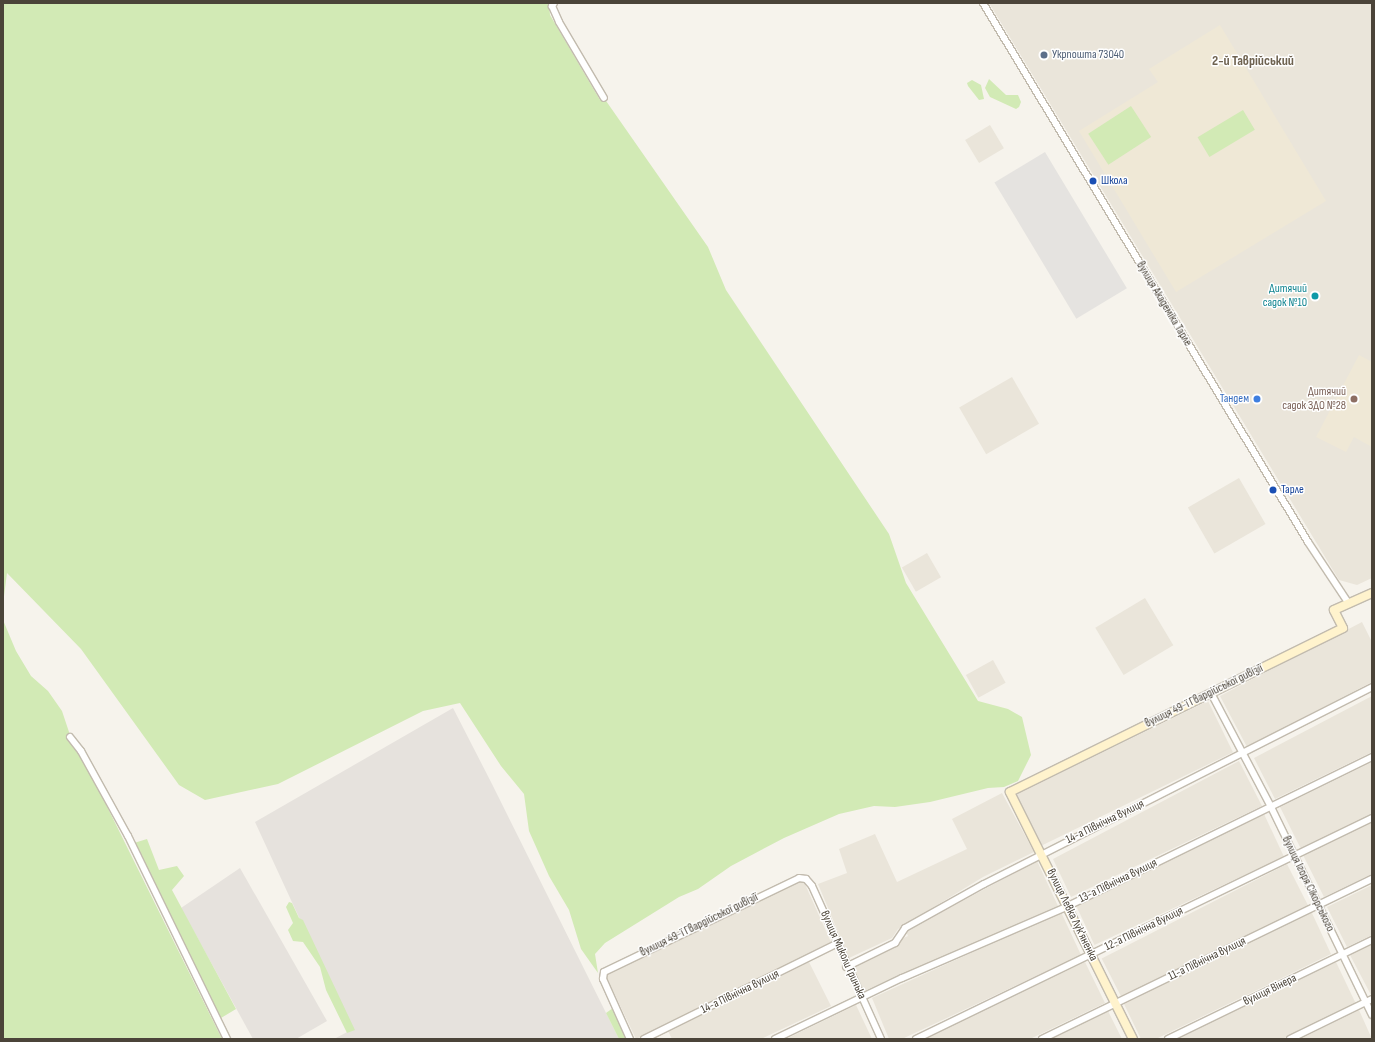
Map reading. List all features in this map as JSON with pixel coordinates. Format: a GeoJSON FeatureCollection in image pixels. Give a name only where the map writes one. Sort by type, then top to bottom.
{"type":"FeatureCollection","features":[{"type":"Feature","properties":{"kind":"street"},"geometry":{"type":"LineString","coordinates":[[554,3],[552,6],[559,22],[604,98]]}},
{"type":"Feature","properties":{"kind":"street","name":"вулиця Академіка Тарле"},"geometry":{"type":"LineString","coordinates":[[983,3],[1308,542],[1349,604]]}},
{"type":"Feature","properties":{"kind":"street","name":"вулиця 49-ї Гвардійської дивізії"},"geometry":{"type":"LineString","coordinates":[[1010,792],[1343,628],[1334,610],[1372,593]]}},
{"type":"Feature","properties":{"kind":"street","name":"14-а Північна вулиця"},"geometry":{"type":"LineString","coordinates":[[846,967],[894,944],[905,928],[1042,854],[1243,754],[1372,687]]}},
{"type":"Feature","properties":{"kind":"street","name":"вулиця Ігоря Сікорського"},"geometry":{"type":"LineString","coordinates":[[1211,693],[1271,807],[1372,1015]]}},
{"type":"Feature","properties":{"kind":"street"},"geometry":{"type":"LineString","coordinates":[[70,737],[81,751],[128,836],[227,1039]]}},
{"type":"Feature","properties":{"kind":"street","name":"13-а Північна вулиця"},"geometry":{"type":"LineString","coordinates":[[774,1039],[861,997],[1068,906],[1372,757]]}},
{"type":"Feature","properties":{"kind":"street","name":"вулиця Левка Лук'яненка"},"geometry":{"type":"LineString","coordinates":[[1010,792],[1133,1039]]}},
{"type":"Feature","properties":{"kind":"street","name":"12-а Північна вулиця"},"geometry":{"type":"LineString","coordinates":[[916,1039],[1091,956],[1372,818]]}},
{"type":"Feature","properties":{"kind":"street","name":"вулиця 49-ї Гвардійської дивізії"},"geometry":{"type":"LineString","coordinates":[[630,1039],[602,975],[605,970],[799,878]]}},
{"type":"Feature","properties":{"kind":"street","name":"вулиця Миколи Гринька"},"geometry":{"type":"LineString","coordinates":[[799,878],[806,880],[812,886],[846,967],[881,1039]]}},
{"type":"Feature","properties":{"kind":"street","name":"11-а Північна вулиця"},"geometry":{"type":"LineString","coordinates":[[1042,1039],[1372,879]]}},
{"type":"Feature","properties":{"kind":"street","name":"вулиця Вінера"},"geometry":{"type":"LineString","coordinates":[[1168,1039],[1372,940]]}},
{"type":"Feature","properties":{"kind":"street","name":"14-а Північна вулиця"},"geometry":{"type":"LineString","coordinates":[[644,1039],[836,944]]}},
{"type":"Feature","properties":{"kind":"street"},"geometry":{"type":"LineString","coordinates":[[1290,1039],[1372,999]]}},
{"type":"Feature","properties":{"kind":"shaded area","name":"2-й Таврійський"},"geometry":{"type":"Polygon","coordinates":[[[989,3],[1372,3],[1372,578],[1357,585],[1339,580],[989,3]]]}},
{"type":"Feature","properties":{"kind":"shaded area"},"geometry":{"type":"Polygon","coordinates":[[[1220,25],[1326,201],[1176,292],[1079,131],[1158,82],[1149,69],[1220,25]]]}},
{"type":"Feature","properties":{"kind":"shaded area"},"geometry":{"type":"Polygon","coordinates":[[[990,125],[1004,148],[979,163],[965,140],[990,125]]]}},
{"type":"Feature","properties":{"kind":"shaded area"},"geometry":{"type":"Polygon","coordinates":[[[1045,152],[1127,288],[1076,319],[994,182],[1045,152]]]}},
{"type":"Feature","properties":{"kind":"shaded area","name":"Дитячий садок ЗДО №28"},"geometry":{"type":"Polygon","coordinates":[[[1359,355],[1372,362],[1372,447],[1354,437],[1346,452],[1316,437],[1359,355]]]}},
{"type":"Feature","properties":{"kind":"shaded area"},"geometry":{"type":"Polygon","coordinates":[[[1012,377],[1039,424],[986,454],[959,408],[1012,377]]]}},
{"type":"Feature","properties":{"kind":"shaded area"},"geometry":{"type":"Polygon","coordinates":[[[1239,478],[1266,524],[1214,553],[1188,508],[1239,478]]]}},
{"type":"Feature","properties":{"kind":"shaded area"},"geometry":{"type":"Polygon","coordinates":[[[927,553],[941,577],[916,592],[902,568],[927,553]]]}},
{"type":"Feature","properties":{"kind":"shaded area"},"geometry":{"type":"Polygon","coordinates":[[[1145,598],[1173,645],[1124,675],[1095,628],[1145,598]]]}},
{"type":"Feature","properties":{"kind":"shaded area"},"geometry":{"type":"Polygon","coordinates":[[[1362,622],[1372,642],[1372,682],[1247,747],[1220,696],[1362,622]]]}},
{"type":"Feature","properties":{"kind":"shaded area"},"geometry":{"type":"Polygon","coordinates":[[[993,660],[1006,683],[978,698],[966,675],[993,660]]]}},
{"type":"Feature","properties":{"kind":"shaded area"},"geometry":{"type":"Polygon","coordinates":[[[1372,696],[1372,752],[1275,799],[1254,758],[1372,696]]]}},
{"type":"Feature","properties":{"kind":"shaded area"},"geometry":{"type":"Polygon","coordinates":[[[1208,701],[1233,752],[1040,846],[1015,795],[1208,701]]]}},
{"type":"Feature","properties":{"kind":"shaded area"},"geometry":{"type":"Polygon","coordinates":[[[453,708],[619,1039],[334,1039],[351,1030],[255,822],[453,708]]]}},
{"type":"Feature","properties":{"kind":"shaded area"},"geometry":{"type":"Polygon","coordinates":[[[1239,761],[1262,806],[1071,897],[1053,859],[1239,761]]]}},
{"type":"Feature","properties":{"kind":"shaded area"},"geometry":{"type":"Polygon","coordinates":[[[1372,762],[1372,814],[1301,849],[1280,807],[1372,762]]]}},
{"type":"Feature","properties":{"kind":"shaded area"},"geometry":{"type":"Polygon","coordinates":[[[1002,793],[1034,852],[983,877],[898,929],[892,938],[849,958],[818,884],[847,873],[839,849],[875,834],[897,882],[967,849],[952,819],[1002,793]]]}},
{"type":"Feature","properties":{"kind":"shaded area"},"geometry":{"type":"Polygon","coordinates":[[[1264,814],[1284,857],[1094,945],[1075,902],[1264,814]]]}},
{"type":"Feature","properties":{"kind":"shaded area"},"geometry":{"type":"Polygon","coordinates":[[[1372,822],[1372,874],[1324,897],[1303,855],[1372,822]]]}},
{"type":"Feature","properties":{"kind":"shaded area"},"geometry":{"type":"Polygon","coordinates":[[[1037,861],[1058,906],[864,991],[853,966],[895,947],[899,940],[908,936],[906,931],[1037,861]]]}},
{"type":"Feature","properties":{"kind":"shaded area"},"geometry":{"type":"Polygon","coordinates":[[[1287,864],[1308,906],[1123,1000],[1102,958],[1287,864]]]}},
{"type":"Feature","properties":{"kind":"shaded area"},"geometry":{"type":"Polygon","coordinates":[[[240,868],[327,1021],[296,1039],[253,1039],[181,908],[240,868]]]}},
{"type":"Feature","properties":{"kind":"shaded area"},"geometry":{"type":"Polygon","coordinates":[[[798,882],[804,882],[831,942],[636,1039],[605,974],[798,882]]]}},
{"type":"Feature","properties":{"kind":"shaded area"},"geometry":{"type":"Polygon","coordinates":[[[1372,885],[1372,935],[1347,947],[1327,907],[1372,885]]]}},
{"type":"Feature","properties":{"kind":"shaded area"},"geometry":{"type":"Polygon","coordinates":[[[1311,911],[1331,954],[1156,1039],[1141,1039],[1124,1004],[1311,911]]]}},
{"type":"Feature","properties":{"kind":"shaded area"},"geometry":{"type":"Polygon","coordinates":[[[1061,912],[1081,955],[902,1039],[889,1039],[872,998],[1061,912]]]}},
{"type":"Feature","properties":{"kind":"shaded area"},"geometry":{"type":"Polygon","coordinates":[[[1372,944],[1372,994],[1371,995],[1350,955],[1372,944]]]}},
{"type":"Feature","properties":{"kind":"shaded area"},"geometry":{"type":"Polygon","coordinates":[[[809,962],[831,1006],[761,1039],[672,1039],[668,1031],[809,962]]]}},
{"type":"Feature","properties":{"kind":"shaded area"},"geometry":{"type":"Polygon","coordinates":[[[1085,962],[1105,1003],[1030,1039],[923,1039],[1085,962]]]}},
{"type":"Feature","properties":{"kind":"shaded area"},"geometry":{"type":"Polygon","coordinates":[[[1336,962],[1356,1004],[1282,1039],[1176,1039],[1336,962]]]}},
{"type":"Feature","properties":{"kind":"shaded area"},"geometry":{"type":"Polygon","coordinates":[[[856,1005],[872,1039],[786,1039],[856,1005]]]}},
{"type":"Feature","properties":{"kind":"shaded area"},"geometry":{"type":"Polygon","coordinates":[[[1359,1010],[1372,1039],[1300,1039],[1359,1010]]]}},
{"type":"Feature","properties":{"kind":"shaded area"},"geometry":{"type":"Polygon","coordinates":[[[1108,1011],[1122,1039],[1050,1039],[1108,1011]]]}},
{"type":"Feature","properties":{"kind":"green space"},"geometry":{"type":"Polygon","coordinates":[[[3,3],[549,3],[550,15],[600,100],[604,98],[708,247],[726,290],[889,534],[906,583],[978,701],[1008,709],[1022,717],[1031,755],[1018,781],[1004,787],[988,788],[930,802],[895,807],[874,806],[839,814],[784,838],[731,866],[698,889],[679,897],[605,943],[595,954],[598,973],[581,949],[569,910],[549,876],[529,831],[524,794],[501,766],[460,703],[423,711],[278,784],[205,800],[179,785],[81,649],[7,573],[3,604],[3,3]]]}},
{"type":"Feature","properties":{"kind":"green space"},"geometry":{"type":"Polygon","coordinates":[[[989,79],[1006,95],[1018,95],[1021,102],[1019,107],[1016,109],[990,97],[985,88],[989,79]]]}},
{"type":"Feature","properties":{"kind":"green space"},"geometry":{"type":"Polygon","coordinates":[[[972,80],[981,85],[984,99],[979,100],[968,86],[967,83],[972,80]]]}},
{"type":"Feature","properties":{"kind":"green space"},"geometry":{"type":"Polygon","coordinates":[[[1131,106],[1151,137],[1108,165],[1088,134],[1131,106]]]}},
{"type":"Feature","properties":{"kind":"green space"},"geometry":{"type":"Polygon","coordinates":[[[1243,110],[1255,130],[1209,157],[1198,137],[1243,110]]]}},
{"type":"Feature","properties":{"kind":"green space"},"geometry":{"type":"Polygon","coordinates":[[[3,620],[16,651],[31,676],[48,691],[62,711],[72,741],[84,760],[222,1039],[3,1039],[3,620]]]}},
{"type":"Feature","properties":{"kind":"green space"},"geometry":{"type":"Polygon","coordinates":[[[147,839],[159,870],[177,866],[184,876],[172,890],[236,1009],[221,1018],[134,843],[147,839]]]}},
{"type":"Feature","properties":{"kind":"green space"},"geometry":{"type":"Polygon","coordinates":[[[289,902],[292,903],[299,918],[303,920],[355,1030],[347,1033],[326,990],[320,967],[303,942],[293,941],[288,930],[293,923],[286,907],[289,902]]]}},
{"type":"Feature","properties":{"kind":"green space"},"geometry":{"type":"Polygon","coordinates":[[[613,1008],[628,1039],[619,1039],[606,1013],[613,1008]]]}},
{"type":"Feature","properties":{"kind":"place","name":"Укрпошта 73040"},"geometry":{"type":"Point","coordinates":[1044,55]}},
{"type":"Feature","properties":{"kind":"place","name":"Школа"},"geometry":{"type":"Point","coordinates":[1093,181]}},
{"type":"Feature","properties":{"kind":"place","name":"Дитячий садок №10"},"geometry":{"type":"Point","coordinates":[1315,296]}},
{"type":"Feature","properties":{"kind":"place","name":"Тандем"},"geometry":{"type":"Point","coordinates":[1257,399]}},
{"type":"Feature","properties":{"kind":"place","name":"Дитячий садок ЗДО №28"},"geometry":{"type":"Point","coordinates":[1354,399]}},
{"type":"Feature","properties":{"kind":"place","name":"Тарле"},"geometry":{"type":"Point","coordinates":[1273,490]}},
{"type":"Feature","properties":{"kind":"district","name":"2-й Таврійський"},"geometry":{"type":"Point","coordinates":[1253,61]}}]}
